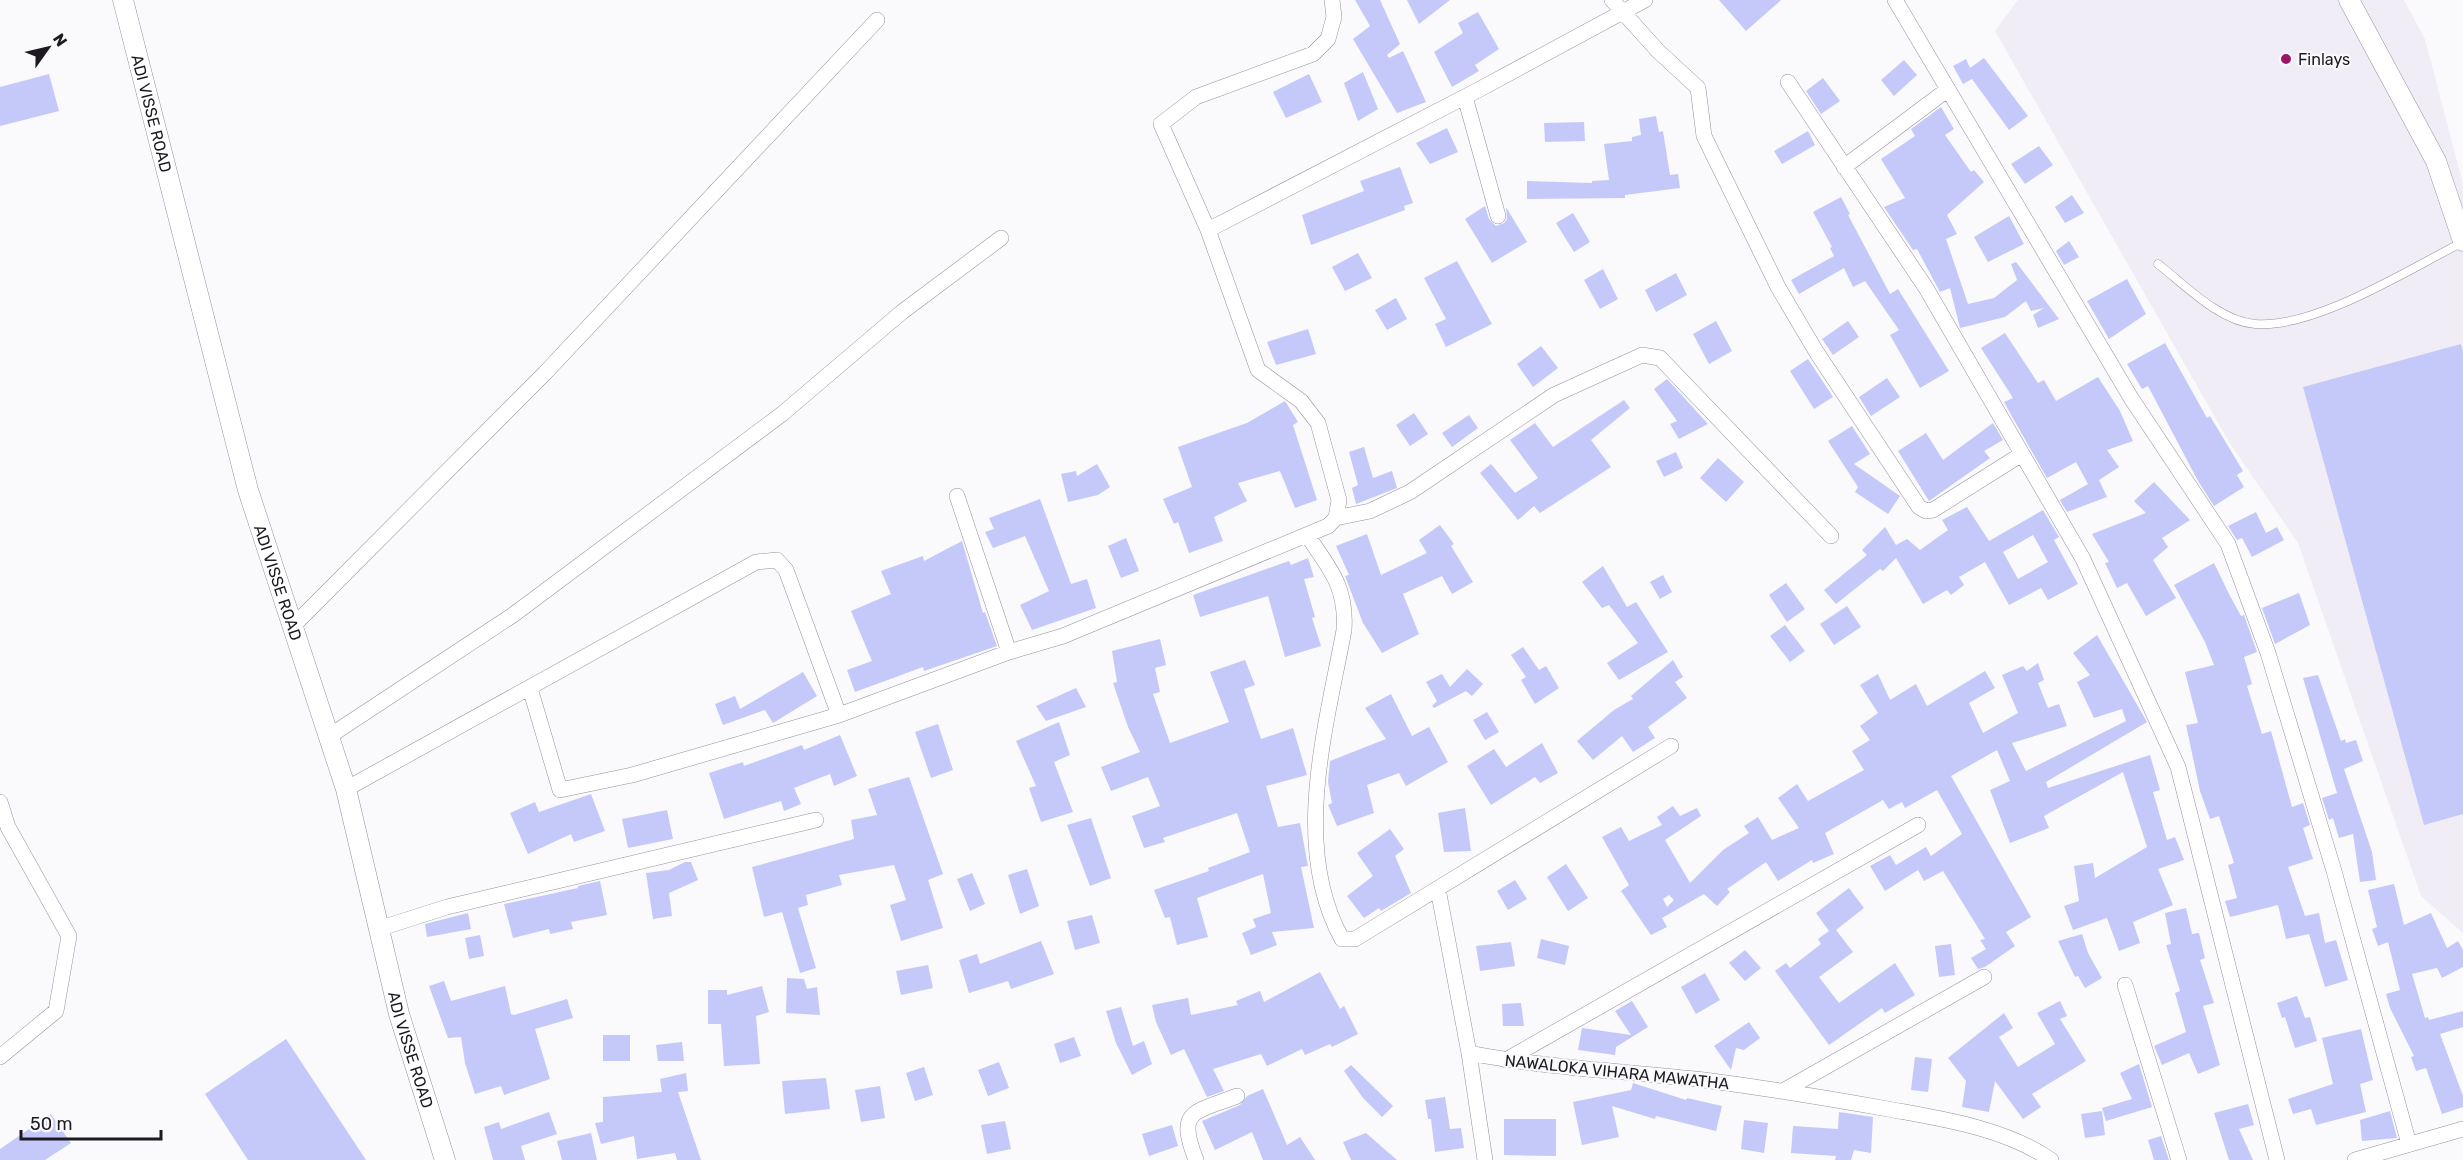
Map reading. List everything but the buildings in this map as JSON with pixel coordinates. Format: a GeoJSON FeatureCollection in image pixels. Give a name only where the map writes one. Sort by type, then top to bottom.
{"type":"FeatureCollection","features":[{"type":"Feature","properties":{"kind":"street","name":"ADI VISSE ROAD"},"geometry":{"type":"LineString","coordinates":[[123,0],[248,490],[346,789],[399,1014],[445,1160]]}},
{"type":"Feature","properties":{"kind":"street"},"geometry":{"type":"LineString","coordinates":[[1332,0],[1334,17],[1328,39],[1313,54],[1196,97],[1161,124],[1208,230],[1258,370],[1301,401],[1318,423],[1339,500],[1336,518]]}},
{"type":"Feature","properties":{"kind":"street"},"geometry":{"type":"LineString","coordinates":[[1612,0],[1658,51],[1698,88],[1704,136],[1778,287],[1817,353],[1919,507],[1926,512],[1933,510],[2022,454]]}},
{"type":"Feature","properties":{"kind":"street"},"geometry":{"type":"LineString","coordinates":[[1208,230],[1465,97],[1645,0]]}},
{"type":"Feature","properties":{"kind":"street"},"geometry":{"type":"LineString","coordinates":[[1895,0],[2131,398],[2228,544],[2268,653],[2318,816],[2409,1144]]}},
{"type":"Feature","properties":{"kind":"street"},"geometry":{"type":"LineString","coordinates":[[2349,0],[2436,161],[2463,242]]}},
{"type":"Feature","properties":{"kind":"street"},"geometry":{"type":"LineString","coordinates":[[293,627],[545,373],[877,20]]}},
{"type":"Feature","properties":{"kind":"street"},"geometry":{"type":"LineString","coordinates":[[1788,82],[1926,288],[2083,559],[2178,767],[2277,1160]]}},
{"type":"Feature","properties":{"kind":"street"},"geometry":{"type":"LineString","coordinates":[[1844,167],[1947,90]]}},
{"type":"Feature","properties":{"kind":"street"},"geometry":{"type":"LineString","coordinates":[[1465,97],[1498,216]]}},
{"type":"Feature","properties":{"kind":"street"},"geometry":{"type":"LineString","coordinates":[[328,737],[522,608],[782,414],[902,312],[1001,238]]}},
{"type":"Feature","properties":{"kind":"street"},"geometry":{"type":"LineString","coordinates":[[530,688],[560,790],[632,775],[839,715],[1009,652],[1063,636],[1328,526],[1336,518],[1370,512],[1410,492],[1554,395],[1642,355],[1660,358],[1831,536]]}},
{"type":"Feature","properties":{"kind":"street"},"geometry":{"type":"LineString","coordinates":[[957,496],[1009,652]]}},
{"type":"Feature","properties":{"kind":"street"},"geometry":{"type":"LineString","coordinates":[[1307,535],[1334,575],[1345,607],[1316,788],[1314,829],[1329,915],[1342,939],[1354,939],[1671,746]]}},
{"type":"Feature","properties":{"kind":"street"},"geometry":{"type":"LineString","coordinates":[[346,789],[756,562],[777,560],[786,570],[839,715]]}},
{"type":"Feature","properties":{"kind":"street"},"geometry":{"type":"LineString","coordinates":[[0,802],[8,827],[69,936],[56,1011],[0,1058]]}},
{"type":"Feature","properties":{"kind":"street"},"geometry":{"type":"LineString","coordinates":[[378,929],[447,907],[816,820]]}},
{"type":"Feature","properties":{"kind":"street"},"geometry":{"type":"LineString","coordinates":[[1506,1060],[1918,825]]}},
{"type":"Feature","properties":{"kind":"street"},"geometry":{"type":"LineString","coordinates":[[1437,889],[1469,1053],[1485,1160]]}},
{"type":"Feature","properties":{"kind":"street"},"geometry":{"type":"LineString","coordinates":[[1783,1091],[1984,977]]}},
{"type":"Feature","properties":{"kind":"street"},"geometry":{"type":"LineString","coordinates":[[2125,985],[2179,1160]]}},
{"type":"Feature","properties":{"kind":"street","name":"NAWALOKA VIHARA MAWATHA"},"geometry":{"type":"LineString","coordinates":[[1469,1053],[1506,1060],[1783,1091],[1958,1122],[2035,1148],[2052,1160]]}},
{"type":"Feature","properties":{"kind":"street"},"geometry":{"type":"LineString","coordinates":[[1196,1160],[1186,1135],[1186,1122],[1194,1113],[1237,1096]]}},
{"type":"Feature","properties":{"kind":"street"},"geometry":{"type":"LineString","coordinates":[[2355,1160],[2409,1144],[2462,1132]]}},
{"type":"Feature","properties":{"kind":"lane"},"geometry":{"type":"LineString","coordinates":[[2158,264],[2224,313],[2254,324],[2287,321],[2341,304],[2463,242]]}},
{"type":"Feature","properties":{"kind":"shaded area"},"geometry":{"type":"Polygon","coordinates":[[[2018,0],[2404,0],[2425,39],[2463,184],[2463,933],[2421,896],[2298,543],[2229,442],[1995,31],[2018,0]]]}},
{"type":"Feature","properties":{"kind":"place","name":"Finlays"},"geometry":{"type":"Point","coordinates":[2286,59]}}]}
